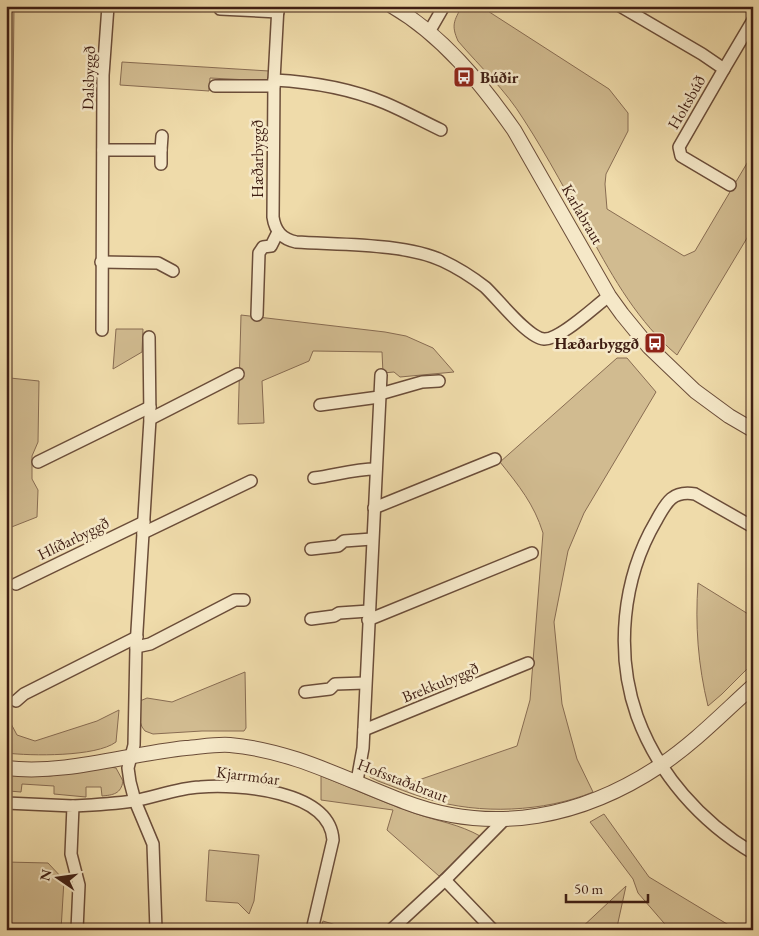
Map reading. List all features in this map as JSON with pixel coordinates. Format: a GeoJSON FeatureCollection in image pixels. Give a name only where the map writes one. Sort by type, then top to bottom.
{"type":"FeatureCollection","features":[{"type":"Feature","properties":{"kind":"street","name":"Dalsbyggð"},"geometry":{"type":"LineString","coordinates":[[102,330],[103,75],[108,6]]}},
{"type":"Feature","properties":{"kind":"street","name":"Karlabraut"},"geometry":{"type":"LineString","coordinates":[[392,6],[411,17],[429,32],[472,76],[514,130],[609,296],[649,347],[712,404],[753,430]]}},
{"type":"Feature","properties":{"kind":"street"},"geometry":{"type":"LineString","coordinates":[[429,32],[444,6]]}},
{"type":"Feature","properties":{"kind":"street","name":"Holtsbúð"},"geometry":{"type":"LineString","coordinates":[[620,6],[724,69]]}},
{"type":"Feature","properties":{"kind":"street","name":"Hæðarbyggð"},"geometry":{"type":"LineString","coordinates":[[220,9],[278,9],[274,83],[274,217],[278,232]]}},
{"type":"Feature","properties":{"kind":"street","name":"Holtsbúð"},"geometry":{"type":"LineString","coordinates":[[730,184],[682,156],[679,147],[753,20]]}},
{"type":"Feature","properties":{"kind":"street"},"geometry":{"type":"LineString","coordinates":[[215,86],[274,83],[322,84],[383,102],[441,130]]}},
{"type":"Feature","properties":{"kind":"street"},"geometry":{"type":"LineString","coordinates":[[161,164],[162,136]]}},
{"type":"Feature","properties":{"kind":"street"},"geometry":{"type":"LineString","coordinates":[[103,150],[161,150]]}},
{"type":"Feature","properties":{"kind":"street"},"geometry":{"type":"LineString","coordinates":[[257,315],[259,253],[263,247],[271,246],[278,232],[283,238],[296,242],[392,249],[429,255],[474,279],[493,295],[528,331],[541,339],[549,339],[560,334],[609,296]]}},
{"type":"Feature","properties":{"kind":"street"},"geometry":{"type":"LineString","coordinates":[[101,262],[158,262],[173,271]]}},
{"type":"Feature","properties":{"kind":"street"},"geometry":{"type":"LineString","coordinates":[[149,337],[150,413],[136,642],[134,745],[128,768],[135,800],[153,844],[156,930]]}},
{"type":"Feature","properties":{"kind":"street"},"geometry":{"type":"LineString","coordinates":[[38,462],[238,374]]}},
{"type":"Feature","properties":{"kind":"street"},"geometry":{"type":"LineString","coordinates":[[357,781],[363,748],[380,375]]}},
{"type":"Feature","properties":{"kind":"street"},"geometry":{"type":"LineString","coordinates":[[320,405],[380,396],[422,382],[439,381]]}},
{"type":"Feature","properties":{"kind":"street"},"geometry":{"type":"LineString","coordinates":[[374,508],[495,459]]}},
{"type":"Feature","properties":{"kind":"street"},"geometry":{"type":"LineString","coordinates":[[314,478],[343,474],[347,470],[376,469]]}},
{"type":"Feature","properties":{"kind":"street","name":"Hlíðarbyggð"},"geometry":{"type":"LineString","coordinates":[[16,584],[251,481]]}},
{"type":"Feature","properties":{"kind":"street"},"geometry":{"type":"LineString","coordinates":[[753,526],[701,496],[690,493],[680,493],[664,507],[644,543],[631,581],[626,614],[625,647],[627,672],[637,714],[647,737],[676,787],[704,818],[731,840],[753,853]]}},
{"type":"Feature","properties":{"kind":"street"},"geometry":{"type":"LineString","coordinates":[[311,549],[338,546],[344,541],[372,539]]}},
{"type":"Feature","properties":{"kind":"street"},"geometry":{"type":"LineString","coordinates":[[311,619],[334,616],[339,613],[368,615],[532,553]]}},
{"type":"Feature","properties":{"kind":"street"},"geometry":{"type":"LineString","coordinates":[[16,701],[24,694],[136,642],[150,644],[236,600],[244,600]]}},
{"type":"Feature","properties":{"kind":"street","name":"Brekkubyggð"},"geometry":{"type":"LineString","coordinates":[[364,730],[528,663]]}},
{"type":"Feature","properties":{"kind":"street"},"geometry":{"type":"LineString","coordinates":[[305,692],[330,689],[335,684],[366,683]]}},
{"type":"Feature","properties":{"kind":"street","name":"Hofsstaðabraut"},"geometry":{"type":"LineString","coordinates":[[6,768],[54,769],[164,750],[212,746],[227,745],[258,748],[299,758],[404,802],[439,814],[480,820],[505,819],[559,812],[586,804],[622,788],[662,764],[714,722],[753,686]]}},
{"type":"Feature","properties":{"kind":"street","name":"Kjarrmóar"},"geometry":{"type":"LineString","coordinates":[[6,802],[73,806],[104,805],[199,787],[233,786],[260,789],[286,796],[317,810],[326,818],[333,840],[312,930]]}},
{"type":"Feature","properties":{"kind":"street"},"geometry":{"type":"LineString","coordinates":[[73,806],[71,854],[79,886],[77,930]]}},
{"type":"Feature","properties":{"kind":"street"},"geometry":{"type":"LineString","coordinates":[[391,930],[445,880],[505,819]]}},
{"type":"Feature","properties":{"kind":"street"},"geometry":{"type":"LineString","coordinates":[[445,880],[493,930]]}},
{"type":"Feature","properties":{"kind":"shaded area"},"geometry":{"type":"Polygon","coordinates":[[[6,6],[14,6],[10,378],[39,381],[38,442],[32,456],[32,479],[38,490],[37,517],[9,528],[6,567],[6,6]]]}},
{"type":"Feature","properties":{"kind":"shaded area"},"geometry":{"type":"Polygon","coordinates":[[[462,6],[480,6],[609,89],[628,113],[628,131],[606,174],[607,209],[684,256],[695,251],[753,153],[753,228],[677,355],[651,329],[628,299],[517,109],[501,88],[458,41],[454,23],[462,6]]]}},
{"type":"Feature","properties":{"kind":"shaded area"},"geometry":{"type":"Polygon","coordinates":[[[122,62],[269,71],[268,81],[210,78],[209,91],[120,85],[122,62]]]}},
{"type":"Feature","properties":{"kind":"shaded area"},"geometry":{"type":"Polygon","coordinates":[[[241,315],[406,336],[433,348],[454,372],[400,377],[394,372],[383,373],[382,352],[313,351],[309,361],[262,381],[264,423],[238,424],[241,315]]]}},
{"type":"Feature","properties":{"kind":"shaded area"},"geometry":{"type":"Polygon","coordinates":[[[116,329],[143,329],[142,352],[113,369],[116,329]]]}},
{"type":"Feature","properties":{"kind":"shaded area"},"geometry":{"type":"Polygon","coordinates":[[[617,358],[627,358],[656,392],[584,513],[568,551],[554,622],[562,704],[577,759],[593,792],[554,804],[512,809],[490,809],[448,804],[428,799],[370,777],[369,767],[410,783],[517,746],[530,700],[543,533],[520,487],[500,462],[617,358]]]}},
{"type":"Feature","properties":{"kind":"shaded area"},"geometry":{"type":"Polygon","coordinates":[[[698,583],[753,617],[753,663],[708,706],[698,645],[698,583]]]}},
{"type":"Feature","properties":{"kind":"shaded area"},"geometry":{"type":"Polygon","coordinates":[[[245,672],[246,728],[244,731],[153,734],[145,731],[142,727],[140,721],[140,701],[147,698],[172,702],[245,672]]]}},
{"type":"Feature","properties":{"kind":"shaded area"},"geometry":{"type":"Polygon","coordinates":[[[6,709],[8,718],[17,735],[35,741],[97,721],[119,710],[116,742],[107,747],[79,753],[31,755],[6,753],[6,709]]]}},
{"type":"Feature","properties":{"kind":"shaded area"},"geometry":{"type":"Polygon","coordinates":[[[110,767],[116,768],[123,781],[118,791],[106,796],[102,796],[101,787],[86,787],[86,797],[54,794],[54,786],[22,784],[21,792],[9,791],[9,782],[6,782],[6,775],[50,776],[110,767]]]}},
{"type":"Feature","properties":{"kind":"shaded area"},"geometry":{"type":"Polygon","coordinates":[[[321,776],[402,809],[456,826],[482,837],[439,876],[387,830],[393,810],[321,800],[321,776]]]}},
{"type":"Feature","properties":{"kind":"shaded area"},"geometry":{"type":"Polygon","coordinates":[[[604,814],[649,877],[737,930],[670,930],[638,893],[633,879],[590,822],[604,814]]]}},
{"type":"Feature","properties":{"kind":"shaded area"},"geometry":{"type":"Polygon","coordinates":[[[209,850],[259,855],[254,901],[249,914],[238,903],[206,901],[209,850]]]}},
{"type":"Feature","properties":{"kind":"shaded area"},"geometry":{"type":"Polygon","coordinates":[[[6,862],[48,863],[64,880],[61,930],[6,930],[6,862]]]}},
{"type":"Feature","properties":{"kind":"shaded area"},"geometry":{"type":"Polygon","coordinates":[[[626,886],[617,927],[614,930],[579,930],[626,886]]]}},
{"type":"Feature","properties":{"kind":"shaded area"},"geometry":{"type":"Polygon","coordinates":[[[323,921],[352,930],[320,930],[323,921]]]}},
{"type":"Feature","properties":{"kind":"place","name":"Búðir"},"geometry":{"type":"Point","coordinates":[464,77]}},
{"type":"Feature","properties":{"kind":"place","name":"Hæðarbyggð"},"geometry":{"type":"Point","coordinates":[655,343]}}]}
